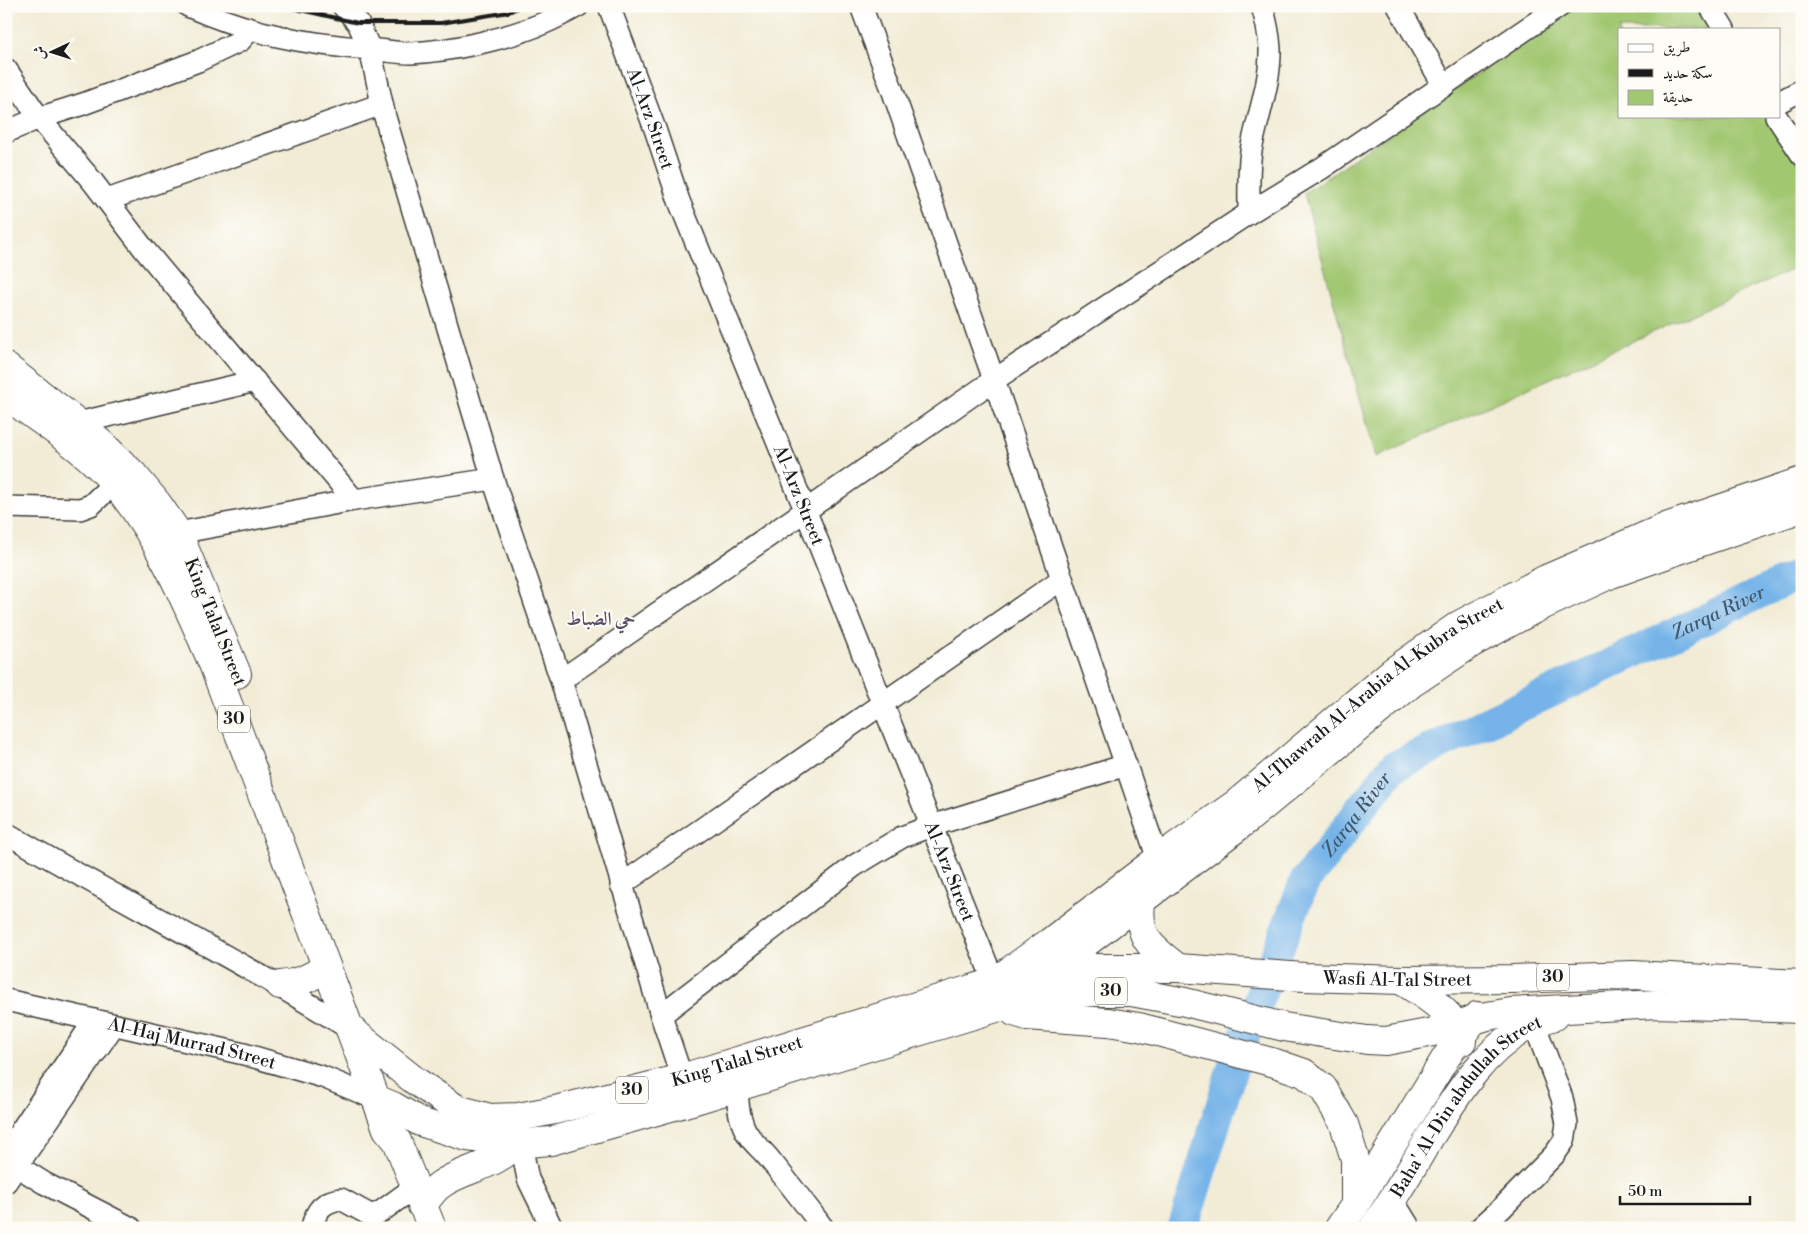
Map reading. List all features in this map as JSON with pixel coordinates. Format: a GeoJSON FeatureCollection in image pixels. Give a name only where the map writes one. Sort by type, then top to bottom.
{"type":"FeatureCollection","features":[{"type":"Feature","properties":{"kind":"main road","name":"King Talal Street"},"geometry":{"type":"LineString","coordinates":[[6,367],[78,423],[106,448],[157,503],[178,534],[232,659],[376,1049],[384,1103]]}},
{"type":"Feature","properties":{"kind":"main road","name":"King Talal Street"},"geometry":{"type":"LineString","coordinates":[[6,395],[90,458],[114,483],[136,512],[155,542],[187,604],[213,664],[350,1028],[384,1103],[420,1122],[468,1137],[518,1144],[551,1141],[738,1087],[1000,993]]}},
{"type":"Feature","properties":{"kind":"main road","name":"Al-Thawrah Al-Arabia Al-Kubra Street"},"geometry":{"type":"LineString","coordinates":[[1000,993],[1050,942],[1158,859],[1237,803],[1392,672],[1459,625],[1546,579],[1666,527],[1802,481]]}},
{"type":"Feature","properties":{"kind":"main road","name":"Al-Thawrah Al-Arabia Al-Kubra Street"},"geometry":{"type":"LineString","coordinates":[[1000,993],[1049,971],[1248,819],[1412,683],[1472,643],[1533,610],[1611,574],[1802,508]]}},
{"type":"Feature","properties":{"kind":"main road"},"geometry":{"type":"LineString","coordinates":[[1141,901],[1139,917],[1141,929],[1147,940],[1156,951],[1178,968]]}},
{"type":"Feature","properties":{"kind":"main road"},"geometry":{"type":"LineString","coordinates":[[280,986],[300,982],[326,966]]}},
{"type":"Feature","properties":{"kind":"main road","name":"Wasfi Al-Tal Street"},"geometry":{"type":"LineString","coordinates":[[1049,971],[1091,968],[1178,968],[1304,977],[1401,980],[1633,975],[1801,1007]]}},
{"type":"Feature","properties":{"kind":"main road","name":"Baha' Al-Din abdullah Street"},"geometry":{"type":"LineString","coordinates":[[1339,1228],[1355,1205],[1463,1027],[1513,979]]}},
{"type":"Feature","properties":{"kind":"main road"},"geometry":{"type":"LineString","coordinates":[[1401,980],[1430,998],[1463,1027],[1461,1065],[1449,1105]]}},
{"type":"Feature","properties":{"kind":"main road","name":"Wasfi Al-Tal Street"},"geometry":{"type":"LineString","coordinates":[[1000,993],[1044,995],[1108,991],[1151,995],[1284,1027],[1367,1040],[1386,1041],[1463,1027],[1511,1012],[1657,1004],[1801,1007]]}},
{"type":"Feature","properties":{"kind":"main road","name":"King Talal Street"},"geometry":{"type":"LineString","coordinates":[[350,1028],[400,1069],[457,1109],[490,1118],[518,1117],[555,1110],[682,1078],[1000,993]]}},
{"type":"Feature","properties":{"kind":"main road"},"geometry":{"type":"LineString","coordinates":[[1000,993],[1014,1012],[1027,1016],[1108,1022],[1139,1027],[1275,1063],[1304,1073],[1324,1088],[1344,1124],[1355,1160],[1355,1205]]}},
{"type":"Feature","properties":{"kind":"main road","name":"Baha' Al-Din abdullah Street"},"geometry":{"type":"LineString","coordinates":[[1384,1218],[1449,1105],[1468,1078],[1489,1055],[1524,1028],[1578,1008]]}},
{"type":"Feature","properties":{"kind":"main road"},"geometry":{"type":"LineString","coordinates":[[384,1103],[387,1130],[397,1141],[423,1207]]}},
{"type":"Feature","properties":{"kind":"main road"},"geometry":{"type":"LineString","coordinates":[[423,1207],[440,1185],[499,1158],[518,1144]]}},
{"type":"Feature","properties":{"kind":"street"},"geometry":{"type":"LineString","coordinates":[[188,6],[250,30],[285,39],[326,46],[410,53],[494,40],[544,23],[578,6]]}},
{"type":"Feature","properties":{"kind":"street"},"geometry":{"type":"LineString","coordinates":[[343,6],[358,23],[370,49],[382,104],[493,479],[562,680],[621,884],[682,1078]]}},
{"type":"Feature","properties":{"kind":"street","name":"Al-Arz Street"},"geometry":{"type":"LineString","coordinates":[[609,6],[655,129],[679,201],[1000,993]]}},
{"type":"Feature","properties":{"kind":"street"},"geometry":{"type":"LineString","coordinates":[[861,6],[994,380],[1158,859]]}},
{"type":"Feature","properties":{"kind":"street"},"geometry":{"type":"LineString","coordinates":[[1249,213],[1249,175],[1252,150],[1268,71],[1270,50],[1262,6]]}},
{"type":"Feature","properties":{"kind":"street"},"geometry":{"type":"LineString","coordinates":[[1398,6],[1444,86]]}},
{"type":"Feature","properties":{"kind":"street"},"geometry":{"type":"LineString","coordinates":[[562,680],[994,380],[1249,213],[1322,168],[1560,6]]}},
{"type":"Feature","properties":{"kind":"street"},"geometry":{"type":"LineString","coordinates":[[1710,6],[1723,28]]}},
{"type":"Feature","properties":{"kind":"street"},"geometry":{"type":"LineString","coordinates":[[6,132],[39,118],[83,104],[198,61],[240,41],[250,30]]}},
{"type":"Feature","properties":{"kind":"street"},"geometry":{"type":"LineString","coordinates":[[6,69],[39,118],[144,248],[354,500]]}},
{"type":"Feature","properties":{"kind":"street"},"geometry":{"type":"LineString","coordinates":[[1780,101],[1802,90]]}},
{"type":"Feature","properties":{"kind":"street"},"geometry":{"type":"LineString","coordinates":[[107,200],[382,104]]}},
{"type":"Feature","properties":{"kind":"street"},"geometry":{"type":"LineString","coordinates":[[1777,118],[1802,155]]}},
{"type":"Feature","properties":{"kind":"street"},"geometry":{"type":"LineString","coordinates":[[78,423],[254,380]]}},
{"type":"Feature","properties":{"kind":"street"},"geometry":{"type":"LineString","coordinates":[[178,534],[354,500],[493,479]]}},
{"type":"Feature","properties":{"kind":"street"},"geometry":{"type":"LineString","coordinates":[[6,507],[80,509],[91,505],[114,483]]}},
{"type":"Feature","properties":{"kind":"street"},"geometry":{"type":"LineString","coordinates":[[621,884],[884,704],[1062,579]]}},
{"type":"Feature","properties":{"kind":"street"},"geometry":{"type":"LineString","coordinates":[[661,1015],[854,866],[902,837],[931,826],[1126,765]]}},
{"type":"Feature","properties":{"kind":"street"},"geometry":{"type":"LineString","coordinates":[[6,833],[69,870],[280,986],[350,1028]]}},
{"type":"Feature","properties":{"kind":"street","name":"Al-Haj Murrad Street"},"geometry":{"type":"LineString","coordinates":[[6,1000],[244,1054],[323,1077],[384,1103]]}},
{"type":"Feature","properties":{"kind":"street"},"geometry":{"type":"LineString","coordinates":[[104,1023],[10,1167],[130,1228]]}},
{"type":"Feature","properties":{"kind":"street"},"geometry":{"type":"LineString","coordinates":[[1480,1228],[1554,1155],[1564,1142],[1567,1124],[1562,1098],[1534,1023]]}},
{"type":"Feature","properties":{"kind":"street"},"geometry":{"type":"LineString","coordinates":[[738,1087],[737,1102],[743,1126],[747,1133],[796,1190],[823,1228]]}},
{"type":"Feature","properties":{"kind":"street"},"geometry":{"type":"LineString","coordinates":[[518,1144],[528,1179],[552,1228]]}},
{"type":"Feature","properties":{"kind":"street"},"geometry":{"type":"LineString","coordinates":[[312,1228],[316,1213],[322,1206],[327,1202],[341,1199],[370,1215],[423,1207]]}},
{"type":"Feature","properties":{"kind":"street"},"geometry":{"type":"LineString","coordinates":[[1384,1218],[1407,1228]]}},
{"type":"Feature","properties":{"kind":"green space"},"geometry":{"type":"Polygon","coordinates":[[[1576,6],[1699,6],[1712,28],[1618,28],[1618,118],[1770,118],[1802,169],[1802,265],[1376,457],[1304,193],[1576,6]]]}},
{"type":"Feature","properties":{"kind":"waterway","name":"Zarqa River"},"geometry":{"type":"LineString","coordinates":[[1183,1228],[1234,1063],[1304,883],[1393,767],[1802,573]]}},
{"type":"Feature","properties":{"kind":"railway"},"geometry":{"type":"LineString","coordinates":[[283,6],[358,23],[441,23],[509,12],[521,6]]}},
{"type":"Feature","properties":{"kind":"district","name":"حي الضباط"},"geometry":{"type":"Point","coordinates":[601,619]}}]}
